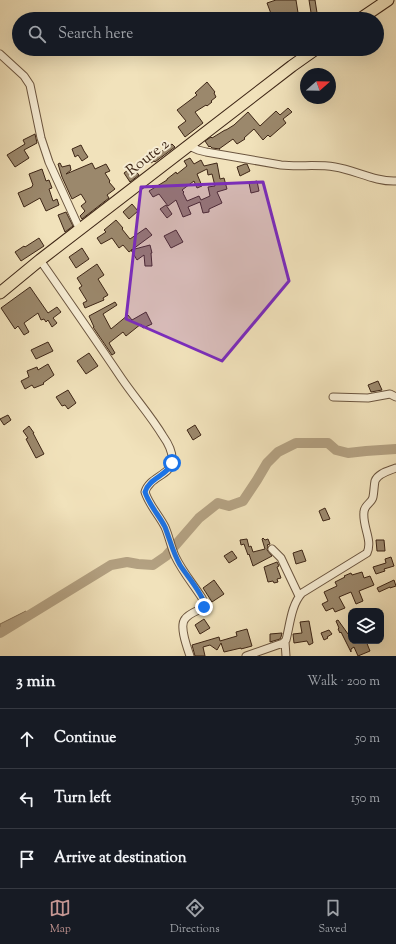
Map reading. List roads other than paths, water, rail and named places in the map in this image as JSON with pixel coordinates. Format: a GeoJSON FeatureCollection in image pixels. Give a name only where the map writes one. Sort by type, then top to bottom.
{"type":"FeatureCollection","features":[{"type":"Feature","properties":{"kind":"highway"},"geometry":{"type":"LineString","coordinates":[[370,12],[388,0]]}},
{"type":"Feature","properties":{"kind":"highway","name":"Route 2"},"geometry":{"type":"LineString","coordinates":[[0,293],[40,260],[306,56]]}},
{"type":"Feature","properties":{"kind":"street"},"geometry":{"type":"LineString","coordinates":[[0,54],[24,76],[30,85],[41,138],[49,162],[80,230]]}},
{"type":"Feature","properties":{"kind":"street"},"geometry":{"type":"LineString","coordinates":[[189,146],[206,152],[281,165],[332,167],[369,177],[396,181]]}},
{"type":"Feature","properties":{"kind":"street"},"geometry":{"type":"LineString","coordinates":[[40,260],[122,379],[164,436],[169,447],[172,457],[171,467],[148,485],[145,492],[165,528],[179,564],[202,598],[205,605],[188,616],[182,624],[190,656]]}},
{"type":"Feature","properties":{"kind":"street"},"geometry":{"type":"LineString","coordinates":[[334,397],[368,398],[390,394],[396,397]]}},
{"type":"Feature","properties":{"kind":"street"},"geometry":{"type":"LineString","coordinates":[[286,656],[285,642],[296,601],[299,596],[307,590],[367,553],[370,545],[365,524],[364,510],[372,500],[377,478],[396,468]]}},
{"type":"Feature","properties":{"kind":"street"},"geometry":{"type":"LineString","coordinates":[[272,549],[281,558],[299,596]]}},
{"type":"Feature","properties":{"kind":"street"},"geometry":{"type":"LineString","coordinates":[[246,656],[285,642]]}},
{"type":"Feature","properties":{"kind":"waterway"},"geometry":{"type":"LineString","coordinates":[[0,633],[111,565],[127,562],[153,565],[166,556],[199,518],[218,503],[229,506],[243,501],[267,463],[278,452],[296,443],[328,443],[336,450],[348,453],[396,449]]}}]}
